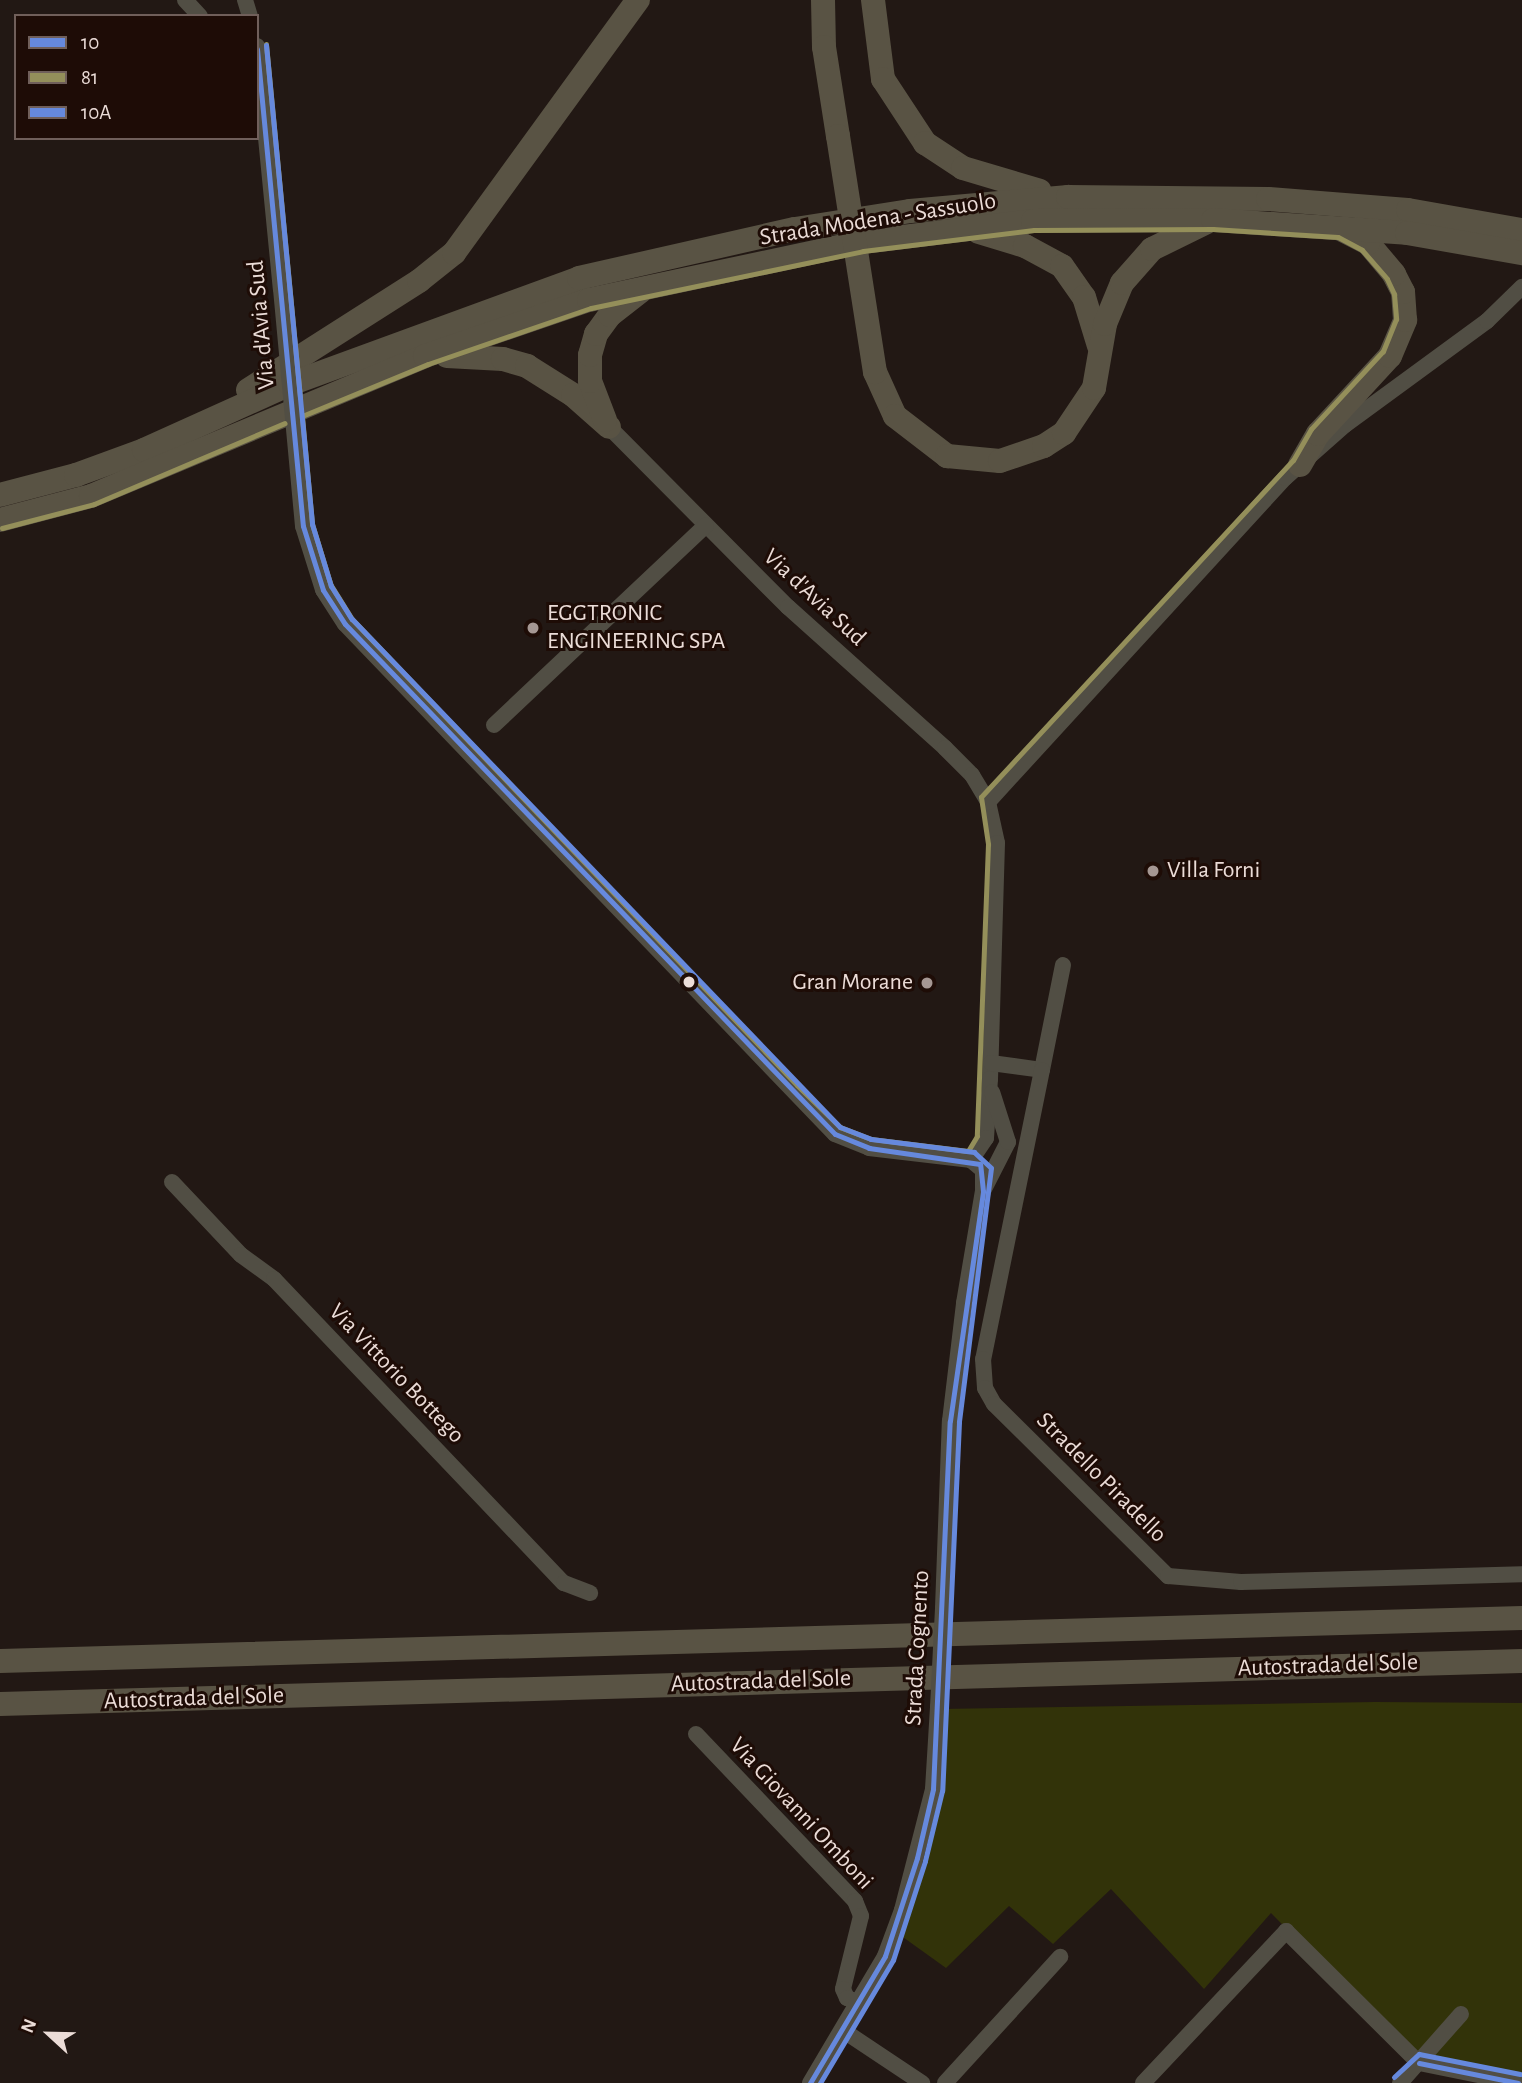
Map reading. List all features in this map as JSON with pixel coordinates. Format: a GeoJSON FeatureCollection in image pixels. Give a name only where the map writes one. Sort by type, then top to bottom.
{"type":"FeatureCollection","features":[{"type":"Feature","properties":{"kind":"highway"},"geometry":{"type":"LineString","coordinates":[[0,495],[144,450],[408,288],[454,253],[638,0]]}},
{"type":"Feature","properties":{"kind":"highway"},"geometry":{"type":"LineString","coordinates":[[823,0],[824,47],[875,372],[895,416],[921,440],[947,456],[1000,461],[1044,446],[1063,433],[1094,388],[1111,304],[1135,266],[1152,249],[1213,220]]}},
{"type":"Feature","properties":{"kind":"highway"},"geometry":{"type":"LineString","coordinates":[[873,0],[883,79],[925,143],[962,168],[1068,197]]}},
{"type":"Feature","properties":{"kind":"highway","name":"Strada Modena - Sassuolo"},"geometry":{"type":"LineString","coordinates":[[144,450],[258,399],[470,314],[579,278],[795,229],[910,211],[1068,197],[1268,199],[1408,210],[1522,230]]}},
{"type":"Feature","properties":{"kind":"highway","name":"Strada Modena - Sassuolo"},"geometry":{"type":"LineString","coordinates":[[0,520],[91,496],[425,356],[589,300],[654,282],[862,242],[1033,221],[1213,220],[1407,233],[1522,253]]}},
{"type":"Feature","properties":{"kind":"highway"},"geometry":{"type":"LineString","coordinates":[[961,228],[1025,246],[1062,266],[1084,297],[1100,350]]}},
{"type":"Feature","properties":{"kind":"highway"},"geometry":{"type":"LineString","coordinates":[[1300,465],[1318,434],[1390,356],[1405,320],[1402,292],[1394,274],[1368,243],[1340,228]]}},
{"type":"Feature","properties":{"kind":"highway"},"geometry":{"type":"LineString","coordinates":[[609,427],[590,381],[596,334],[625,301],[654,282]]}},
{"type":"Feature","properties":{"kind":"highway"},"geometry":{"type":"LineString","coordinates":[[425,356],[477,356],[527,366],[573,395],[609,427]]}},
{"type":"Feature","properties":{"kind":"highway","name":"Autostrada del Sole"},"geometry":{"type":"LineString","coordinates":[[0,1661],[1522,1618]]}},
{"type":"Feature","properties":{"kind":"highway","name":"Autostrada del Sole"},"geometry":{"type":"LineString","coordinates":[[0,1704],[1522,1661]]}},
{"type":"Feature","properties":{"kind":"street"},"geometry":{"type":"LineString","coordinates":[[185,0],[198,14]]}},
{"type":"Feature","properties":{"kind":"street","name":"Via d'Avia Sud"},"geometry":{"type":"LineString","coordinates":[[259,66],[303,526],[323,590],[345,624],[835,1134],[869,1148],[975,1162]]}},
{"type":"Feature","properties":{"kind":"street"},"geometry":{"type":"LineString","coordinates":[[988,802],[1300,465],[1345,425],[1478,329],[1522,287]]}},
{"type":"Feature","properties":{"kind":"street","name":"Via d'Avia Sud"},"geometry":{"type":"LineString","coordinates":[[609,427],[788,607],[945,748],[972,775],[988,802]]}},
{"type":"Feature","properties":{"kind":"street"},"geometry":{"type":"LineString","coordinates":[[494,725],[706,525]]}},
{"type":"Feature","properties":{"kind":"street","name":"Strada Cognento"},"geometry":{"type":"LineString","coordinates":[[983,1191],[975,1162],[986,1138],[997,844],[988,802]]}},
{"type":"Feature","properties":{"kind":"street"},"geometry":{"type":"LineString","coordinates":[[990,1071],[1042,1070],[1063,965]]}},
{"type":"Feature","properties":{"kind":"street","name":"Stradello Piradello"},"geometry":{"type":"LineString","coordinates":[[1042,1070],[983,1359],[985,1388],[994,1404],[1168,1576],[1241,1582],[1522,1574]]}},
{"type":"Feature","properties":{"kind":"street","name":"Strada Cognento"},"geometry":{"type":"LineString","coordinates":[[810,2083],[845,2031],[885,1956],[917,1858],[933,1789],[950,1421],[983,1191],[1008,1142],[990,1071]]}},
{"type":"Feature","properties":{"kind":"street","name":"Via Vittorio Bottego"},"geometry":{"type":"LineString","coordinates":[[172,1182],[241,1255],[274,1279],[564,1583],[590,1593]]}},
{"type":"Feature","properties":{"kind":"street","name":"Via Giovanni Omboni"},"geometry":{"type":"LineString","coordinates":[[696,1734],[855,1901],[861,1916],[843,1989],[847,1998],[860,2003]]}},
{"type":"Feature","properties":{"kind":"street"},"geometry":{"type":"LineString","coordinates":[[1143,2083],[1286,1931],[1419,2063],[1518,2083]]}},
{"type":"Feature","properties":{"kind":"street"},"geometry":{"type":"LineString","coordinates":[[945,2083],[1060,1956]]}},
{"type":"Feature","properties":{"kind":"street"},"geometry":{"type":"LineString","coordinates":[[1400,2083],[1461,2014]]}},
{"type":"Feature","properties":{"kind":"street"},"geometry":{"type":"LineString","coordinates":[[845,2031],[922,2083]]}},
{"type":"Feature","properties":{"kind":"shaded area"},"geometry":{"type":"Polygon","coordinates":[[[1375,1702],[1522,1703],[1522,2083],[1418,2062],[1271,1913],[1204,1989],[1111,1889],[1053,1944],[1009,1906],[946,1968],[900,1935],[919,1883],[932,1822],[941,1709],[1375,1702]]]}},
{"type":"Feature","properties":{"kind":"transit line","name":"81"},"geometry":{"type":"LineString","coordinates":[[266,44],[300,397]]}},
{"type":"Feature","properties":{"kind":"transit line","name":"10A"},"geometry":{"type":"LineString","coordinates":[[266,45],[312,524],[331,586],[352,619],[840,1127],[871,1139],[974,1152],[991,1168],[959,1422],[942,1791],[925,1861],[893,1960],[820,2083]]}},
{"type":"Feature","properties":{"kind":"transit line","name":"10"},"geometry":{"type":"LineString","coordinates":[[259,70],[303,526],[323,590],[345,624],[835,1134],[869,1148],[980,1164]]}},
{"type":"Feature","properties":{"kind":"transit line","name":"81"},"geometry":{"type":"LineString","coordinates":[[1213,229],[1338,237],[1362,250],[1387,279],[1394,294],[1396,319],[1383,351],[1311,429],[1293,460],[981,797],[988,844],[977,1136],[968,1151],[871,1139],[840,1127],[352,619],[331,586],[312,524],[302,416],[428,364],[591,308],[863,251],[1034,230],[1213,229]]}},
{"type":"Feature","properties":{"kind":"transit line","name":"81"},"geometry":{"type":"LineString","coordinates":[[2,528],[94,504],[285,423]]}},
{"type":"Feature","properties":{"kind":"transit line","name":"10"},"geometry":{"type":"LineString","coordinates":[[810,2083],[885,1956],[917,1858],[933,1789],[950,1421],[983,1191],[980,1164]]}},
{"type":"Feature","properties":{"kind":"transit line","name":"10A"},"geometry":{"type":"LineString","coordinates":[[1394,2077],[1419,2054],[1520,2074]]}},
{"type":"Feature","properties":{"kind":"transit line","name":"10"},"geometry":{"type":"LineString","coordinates":[[1419,2063],[1518,2083]]}},
{"type":"Feature","properties":{"kind":"place","name":"EGGTRONIC ENGINEERING SPA"},"geometry":{"type":"Point","coordinates":[533,628]}},
{"type":"Feature","properties":{"kind":"place","name":"Villa Forni"},"geometry":{"type":"Point","coordinates":[1153,871]}},
{"type":"Feature","properties":{"kind":"place","name":"Gran Morane"},"geometry":{"type":"Point","coordinates":[927,983]}}]}
